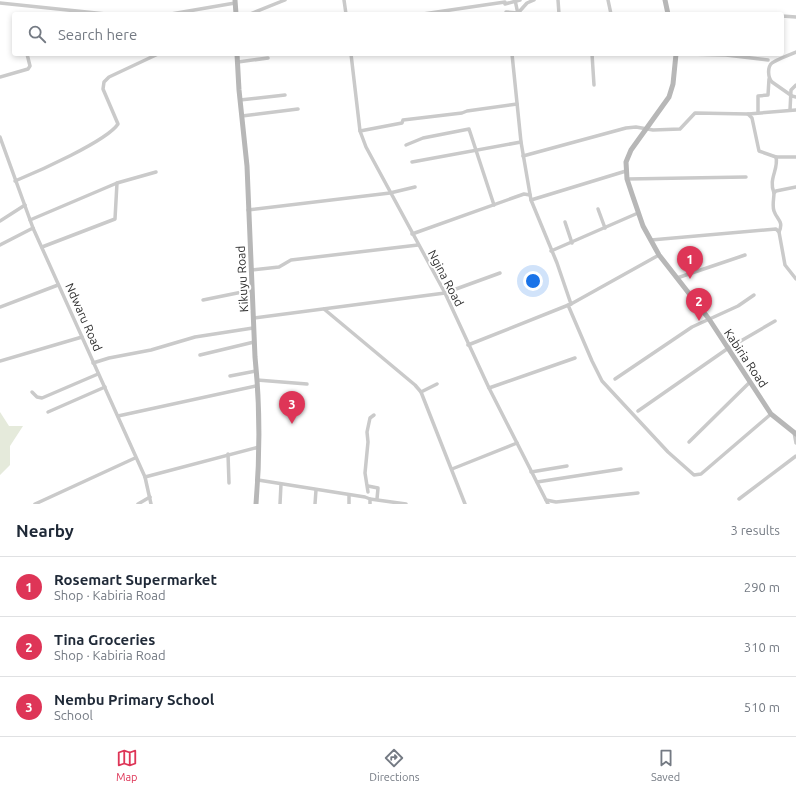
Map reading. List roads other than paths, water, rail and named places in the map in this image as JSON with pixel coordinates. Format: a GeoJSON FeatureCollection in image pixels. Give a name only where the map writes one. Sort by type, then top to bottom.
{"type":"FeatureCollection","features":[{"type":"Feature","properties":{"kind":"main road"},"geometry":{"type":"LineString","coordinates":[[665,0],[668,12]]}},
{"type":"Feature","properties":{"kind":"main road"},"geometry":{"type":"LineString","coordinates":[[235,1],[236,12]]}},
{"type":"Feature","properties":{"kind":"main road","name":"Kikuyu Road"},"geometry":{"type":"LineString","coordinates":[[238,56],[240,100],[247,166],[254,342],[257,380],[259,447],[256,504]]}},
{"type":"Feature","properties":{"kind":"main road","name":"Kabiria Road"},"geometry":{"type":"LineString","coordinates":[[676,56],[673,84],[669,97],[631,150],[626,162],[627,179],[638,213],[659,255],[709,319],[727,349],[771,414],[795,433]]}},
{"type":"Feature","properties":{"kind":"street"},"geometry":{"type":"LineString","coordinates":[[255,12],[285,0]]}},
{"type":"Feature","properties":{"kind":"street"},"geometry":{"type":"LineString","coordinates":[[344,0],[346,12]]}},
{"type":"Feature","properties":{"kind":"street"},"geometry":{"type":"LineString","coordinates":[[437,12],[520,0]]}},
{"type":"Feature","properties":{"kind":"street"},"geometry":{"type":"LineString","coordinates":[[523,0],[525,6]]}},
{"type":"Feature","properties":{"kind":"street"},"geometry":{"type":"LineString","coordinates":[[520,12],[525,6],[534,0]]}},
{"type":"Feature","properties":{"kind":"street"},"geometry":{"type":"LineString","coordinates":[[558,0],[559,12]]}},
{"type":"Feature","properties":{"kind":"street"},"geometry":{"type":"LineString","coordinates":[[608,0],[611,12]]}},
{"type":"Feature","properties":{"kind":"street"},"geometry":{"type":"LineString","coordinates":[[181,12],[235,1]]}},
{"type":"Feature","properties":{"kind":"street"},"geometry":{"type":"LineString","coordinates":[[515,1],[518,12]]}},
{"type":"Feature","properties":{"kind":"street"},"geometry":{"type":"LineString","coordinates":[[505,2],[507,12]]}},
{"type":"Feature","properties":{"kind":"street"},"geometry":{"type":"LineString","coordinates":[[0,3],[87,12]]}},
{"type":"Feature","properties":{"kind":"street"},"geometry":{"type":"LineString","coordinates":[[784,16],[796,17]]}},
{"type":"Feature","properties":{"kind":"street"},"geometry":{"type":"LineString","coordinates":[[758,114],[758,96],[768,95],[769,71],[772,63],[796,52]]}},
{"type":"Feature","properties":{"kind":"street"},"geometry":{"type":"LineString","coordinates":[[0,77],[28,69],[30,66],[28,56]]}},
{"type":"Feature","properties":{"kind":"street"},"geometry":{"type":"LineString","coordinates":[[15,181],[51,165],[96,140],[107,136],[118,124],[103,89],[104,82],[109,78],[154,56]]}},
{"type":"Feature","properties":{"kind":"street","name":"Ngina Road"},"geometry":{"type":"LineString","coordinates":[[351,56],[360,131],[366,147],[444,293],[489,388],[547,502]]}},
{"type":"Feature","properties":{"kind":"street"},"geometry":{"type":"LineString","coordinates":[[512,56],[521,142],[531,200],[592,361],[602,381],[668,452],[694,475],[701,474],[771,414]]}},
{"type":"Feature","properties":{"kind":"street"},"geometry":{"type":"LineString","coordinates":[[592,56],[594,85]]}},
{"type":"Feature","properties":{"kind":"street"},"geometry":{"type":"LineString","coordinates":[[734,56],[768,60],[772,63]]}},
{"type":"Feature","properties":{"kind":"street"},"geometry":{"type":"LineString","coordinates":[[767,56],[768,60]]}},
{"type":"Feature","properties":{"kind":"street"},"geometry":{"type":"LineString","coordinates":[[238,62],[268,58]]}},
{"type":"Feature","properties":{"kind":"street"},"geometry":{"type":"LineString","coordinates":[[769,79],[790,95],[796,97]]}},
{"type":"Feature","properties":{"kind":"street"},"geometry":{"type":"LineString","coordinates":[[790,110],[791,90],[796,85]]}},
{"type":"Feature","properties":{"kind":"street"},"geometry":{"type":"LineString","coordinates":[[240,100],[285,95]]}},
{"type":"Feature","properties":{"kind":"street"},"geometry":{"type":"LineString","coordinates":[[360,131],[402,123],[403,120],[462,114],[467,111],[517,104]]}},
{"type":"Feature","properties":{"kind":"street"},"geometry":{"type":"LineString","coordinates":[[242,116],[298,109]]}},
{"type":"Feature","properties":{"kind":"street"},"geometry":{"type":"LineString","coordinates":[[523,156],[626,128],[680,129],[695,113],[758,114],[796,110]]}},
{"type":"Feature","properties":{"kind":"street"},"geometry":{"type":"LineString","coordinates":[[748,114],[752,118],[757,149],[776,158],[796,157]]}},
{"type":"Feature","properties":{"kind":"street"},"geometry":{"type":"LineString","coordinates":[[406,145],[423,138],[469,129],[494,205]]}},
{"type":"Feature","properties":{"kind":"street","name":"Ndwaru Road"},"geometry":{"type":"LineString","coordinates":[[0,137],[33,228],[145,477],[151,504]]}},
{"type":"Feature","properties":{"kind":"street"},"geometry":{"type":"LineString","coordinates":[[412,162],[521,142]]}},
{"type":"Feature","properties":{"kind":"street"},"geometry":{"type":"LineString","coordinates":[[776,158],[777,162],[772,182],[774,193],[774,211],[781,220],[779,232],[785,265],[796,279]]}},
{"type":"Feature","properties":{"kind":"street"},"geometry":{"type":"LineString","coordinates":[[531,200],[626,170]]}},
{"type":"Feature","properties":{"kind":"street"},"geometry":{"type":"LineString","coordinates":[[30,220],[117,183],[156,172]]}},
{"type":"Feature","properties":{"kind":"street"},"geometry":{"type":"LineString","coordinates":[[627,179],[746,177]]}},
{"type":"Feature","properties":{"kind":"street"},"geometry":{"type":"LineString","coordinates":[[42,247],[115,219],[117,183]]}},
{"type":"Feature","properties":{"kind":"street"},"geometry":{"type":"LineString","coordinates":[[774,193],[776,191],[796,187]]}},
{"type":"Feature","properties":{"kind":"street"},"geometry":{"type":"LineString","coordinates":[[248,210],[390,193],[415,188]]}},
{"type":"Feature","properties":{"kind":"street"},"geometry":{"type":"LineString","coordinates":[[412,234],[524,194],[530,195]]}},
{"type":"Feature","properties":{"kind":"street"},"geometry":{"type":"LineString","coordinates":[[0,221],[25,205]]}},
{"type":"Feature","properties":{"kind":"street"},"geometry":{"type":"LineString","coordinates":[[598,209],[605,228]]}},
{"type":"Feature","properties":{"kind":"street"},"geometry":{"type":"LineString","coordinates":[[551,251],[638,213]]}},
{"type":"Feature","properties":{"kind":"street"},"geometry":{"type":"LineString","coordinates":[[565,222],[572,243]]}},
{"type":"Feature","properties":{"kind":"street"},"geometry":{"type":"LineString","coordinates":[[0,245],[33,228]]}},
{"type":"Feature","properties":{"kind":"street"},"geometry":{"type":"LineString","coordinates":[[651,240],[776,229],[779,232]]}},
{"type":"Feature","properties":{"kind":"street"},"geometry":{"type":"LineString","coordinates":[[252,270],[279,267],[291,260],[418,245]]}},
{"type":"Feature","properties":{"kind":"street"},"geometry":{"type":"LineString","coordinates":[[468,344],[570,304],[659,255]]}},
{"type":"Feature","properties":{"kind":"street"},"geometry":{"type":"LineString","coordinates":[[677,278],[745,255]]}},
{"type":"Feature","properties":{"kind":"street"},"geometry":{"type":"LineString","coordinates":[[254,318],[444,293],[500,273]]}},
{"type":"Feature","properties":{"kind":"street"},"geometry":{"type":"LineString","coordinates":[[0,307],[58,285]]}},
{"type":"Feature","properties":{"kind":"street"},"geometry":{"type":"LineString","coordinates":[[203,300],[252,290]]}},
{"type":"Feature","properties":{"kind":"street"},"geometry":{"type":"LineString","coordinates":[[615,379],[692,328],[738,306],[754,295]]}},
{"type":"Feature","properties":{"kind":"street"},"geometry":{"type":"LineString","coordinates":[[324,309],[415,385],[421,392],[466,504]]}},
{"type":"Feature","properties":{"kind":"street"},"geometry":{"type":"LineString","coordinates":[[638,411],[727,349],[775,321]]}},
{"type":"Feature","properties":{"kind":"street"},"geometry":{"type":"LineString","coordinates":[[94,363],[109,358],[151,350],[195,337],[254,328]]}},
{"type":"Feature","properties":{"kind":"street"},"geometry":{"type":"LineString","coordinates":[[0,361],[82,337]]}},
{"type":"Feature","properties":{"kind":"street"},"geometry":{"type":"LineString","coordinates":[[200,355],[254,342]]}},
{"type":"Feature","properties":{"kind":"street"},"geometry":{"type":"LineString","coordinates":[[489,388],[575,358]]}},
{"type":"Feature","properties":{"kind":"street"},"geometry":{"type":"LineString","coordinates":[[230,376],[256,371]]}},
{"type":"Feature","properties":{"kind":"street"},"geometry":{"type":"LineString","coordinates":[[32,392],[37,397],[42,398],[98,374]]}},
{"type":"Feature","properties":{"kind":"street"},"geometry":{"type":"LineString","coordinates":[[257,380],[306,384]]}},
{"type":"Feature","properties":{"kind":"street"},"geometry":{"type":"LineString","coordinates":[[689,442],[750,382]]}},
{"type":"Feature","properties":{"kind":"street"},"geometry":{"type":"LineString","coordinates":[[421,392],[437,384]]}},
{"type":"Feature","properties":{"kind":"street"},"geometry":{"type":"LineString","coordinates":[[118,416],[256,386]]}},
{"type":"Feature","properties":{"kind":"street"},"geometry":{"type":"LineString","coordinates":[[48,412],[104,388]]}},
{"type":"Feature","properties":{"kind":"street"},"geometry":{"type":"LineString","coordinates":[[368,492],[365,473],[368,442],[367,432],[370,418],[374,416]]}},
{"type":"Feature","properties":{"kind":"street"},"geometry":{"type":"LineString","coordinates":[[795,433],[796,443]]}},
{"type":"Feature","properties":{"kind":"street"},"geometry":{"type":"LineString","coordinates":[[452,469],[517,443]]}},
{"type":"Feature","properties":{"kind":"street"},"geometry":{"type":"LineString","coordinates":[[145,477],[259,447]]}},
{"type":"Feature","properties":{"kind":"street"},"geometry":{"type":"LineString","coordinates":[[228,454],[229,483]]}},
{"type":"Feature","properties":{"kind":"street"},"geometry":{"type":"LineString","coordinates":[[739,499],[796,456]]}},
{"type":"Feature","properties":{"kind":"street"},"geometry":{"type":"LineString","coordinates":[[35,504],[136,458]]}},
{"type":"Feature","properties":{"kind":"street"},"geometry":{"type":"LineString","coordinates":[[531,472],[567,466]]}},
{"type":"Feature","properties":{"kind":"street"},"geometry":{"type":"LineString","coordinates":[[537,482],[621,469]]}},
{"type":"Feature","properties":{"kind":"street"},"geometry":{"type":"LineString","coordinates":[[258,480],[406,504]]}},
{"type":"Feature","properties":{"kind":"street"},"geometry":{"type":"LineString","coordinates":[[280,504],[281,484]]}},
{"type":"Feature","properties":{"kind":"street"},"geometry":{"type":"LineString","coordinates":[[368,486],[377,487],[378,499]]}},
{"type":"Feature","properties":{"kind":"street"},"geometry":{"type":"LineString","coordinates":[[315,504],[316,490]]}},
{"type":"Feature","properties":{"kind":"street"},"geometry":{"type":"LineString","coordinates":[[547,502],[638,494]]}},
{"type":"Feature","properties":{"kind":"street"},"geometry":{"type":"LineString","coordinates":[[349,495],[349,504]]}},
{"type":"Feature","properties":{"kind":"street"},"geometry":{"type":"LineString","coordinates":[[138,504],[150,497]]}},
{"type":"Feature","properties":{"kind":"street"},"geometry":{"type":"LineString","coordinates":[[370,499],[370,504]]}},
{"type":"Feature","properties":{"kind":"place","name":"Rosemart Supermarket"},"geometry":{"type":"Point","coordinates":[690,279]}},
{"type":"Feature","properties":{"kind":"place","name":"Tina Groceries"},"geometry":{"type":"Point","coordinates":[699,321]}},
{"type":"Feature","properties":{"kind":"place","name":"Nembu Primary School"},"geometry":{"type":"Point","coordinates":[292,424]}}]}
